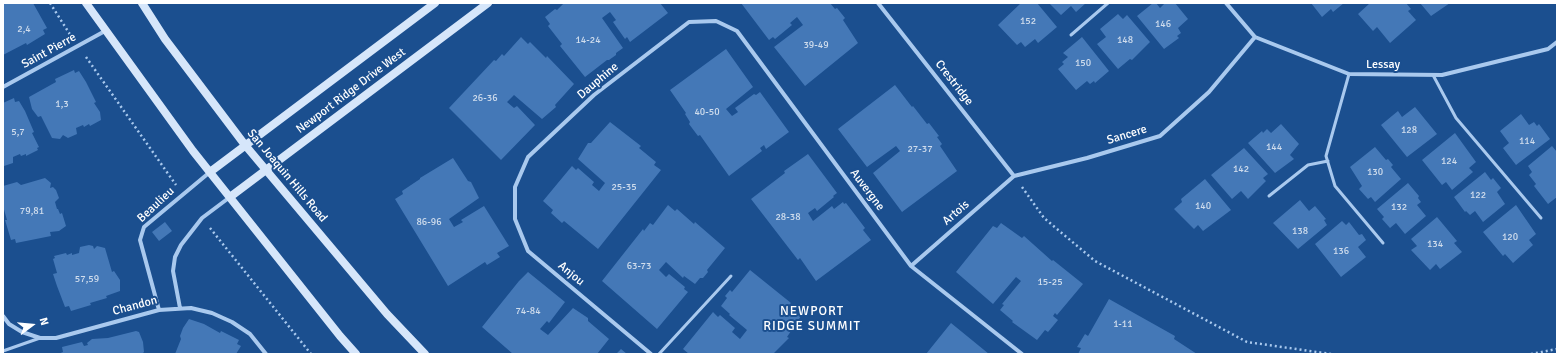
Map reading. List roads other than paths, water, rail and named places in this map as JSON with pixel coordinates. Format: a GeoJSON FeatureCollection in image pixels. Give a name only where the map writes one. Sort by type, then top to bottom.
{"type":"FeatureCollection","features":[{"type":"Feature","properties":{"kind":"main road"},"geometry":{"type":"LineString","coordinates":[[86,3],[105,31],[210,172],[340,336],[356,354]]}},
{"type":"Feature","properties":{"kind":"main road","name":"San Joaquin Hills Road"},"geometry":{"type":"LineString","coordinates":[[142,3],[165,39],[245,145],[387,314],[425,354]]}},
{"type":"Feature","properties":{"kind":"main road","name":"Newport Ridge Drive West"},"geometry":{"type":"LineString","coordinates":[[210,172],[435,3]]}},
{"type":"Feature","properties":{"kind":"main road","name":"Newport Ridge Drive West"},"geometry":{"type":"LineString","coordinates":[[230,197],[488,3]]}},
{"type":"Feature","properties":{"kind":"street","name":"Crestridge"},"geometry":{"type":"LineString","coordinates":[[878,3],[1014,176]]}},
{"type":"Feature","properties":{"kind":"street","name":"Lessay"},"geometry":{"type":"LineString","coordinates":[[1226,3],[1255,37],[1349,74],[1442,75],[1548,49],[1557,42]]}},
{"type":"Feature","properties":{"kind":"street","name":"Dauphine"},"geometry":{"type":"LineString","coordinates":[[515,187],[528,157],[594,95],[689,22],[716,21]]}},
{"type":"Feature","properties":{"kind":"street","name":"Auvergne"},"geometry":{"type":"LineString","coordinates":[[716,21],[737,31],[911,266],[1022,354]]}},
{"type":"Feature","properties":{"kind":"street","name":"Saint Pierre"},"geometry":{"type":"LineString","coordinates":[[3,87],[105,31]]}},
{"type":"Feature","properties":{"kind":"street","name":"Sancere"},"geometry":{"type":"LineString","coordinates":[[1014,176],[1087,158],[1160,136],[1208,92],[1255,37]]}},
{"type":"Feature","properties":{"kind":"street","name":"Beaulieu"},"geometry":{"type":"LineString","coordinates":[[159,310],[140,240],[144,227],[210,172]]}},
{"type":"Feature","properties":{"kind":"street","name":"Artois"},"geometry":{"type":"LineString","coordinates":[[911,266],[1014,176]]}},
{"type":"Feature","properties":{"kind":"street","name":"Anjou"},"geometry":{"type":"LineString","coordinates":[[515,187],[515,219],[528,251],[651,354]]}},
{"type":"Feature","properties":{"kind":"street"},"geometry":{"type":"LineString","coordinates":[[180,308],[173,271],[175,257],[181,245],[202,218],[230,197]]}},
{"type":"Feature","properties":{"kind":"street","name":"Chandon"},"geometry":{"type":"LineString","coordinates":[[3,316],[9,324],[22,332],[40,338],[56,338],[159,310],[180,308],[212,313],[232,322],[250,334],[266,354]]}},
{"type":"Feature","properties":{"kind":"lane"},"geometry":{"type":"LineString","coordinates":[[1071,35],[1108,3]]}},
{"type":"Feature","properties":{"kind":"lane"},"geometry":{"type":"LineString","coordinates":[[1349,74],[1326,156],[1335,186],[1383,243]]}},
{"type":"Feature","properties":{"kind":"lane"},"geometry":{"type":"LineString","coordinates":[[1433,75],[1456,118],[1541,218]]}},
{"type":"Feature","properties":{"kind":"lane"},"geometry":{"type":"LineString","coordinates":[[1269,196],[1308,165],[1328,161]]}},
{"type":"Feature","properties":{"kind":"lane"},"geometry":{"type":"LineString","coordinates":[[659,354],[731,276]]}},
{"type":"Feature","properties":{"kind":"lane"},"geometry":{"type":"LineString","coordinates":[[3,351],[40,338]]}},
{"type":"Feature","properties":{"kind":"district","name":"NEWPORT RIDGE SUMMIT"},"geometry":{"type":"Point","coordinates":[812,320]}}]}
